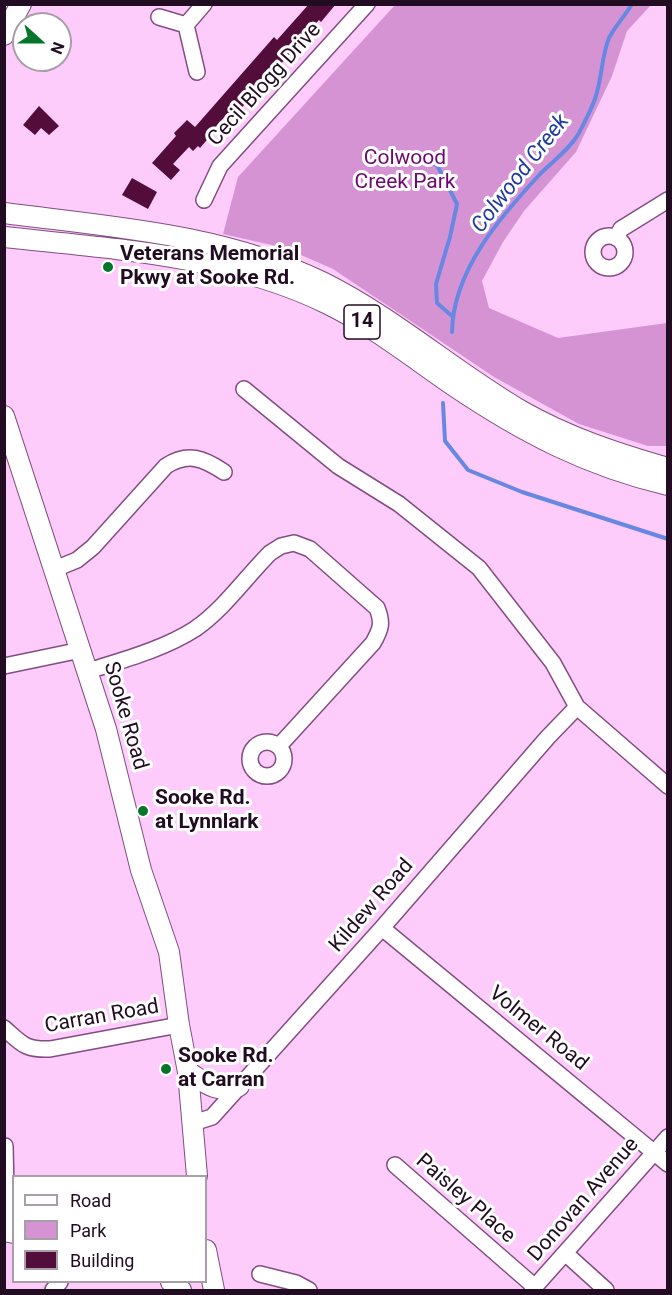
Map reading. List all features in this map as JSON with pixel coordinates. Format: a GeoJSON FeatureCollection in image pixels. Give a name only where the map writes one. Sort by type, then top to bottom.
{"type":"FeatureCollection","features":[{"type":"Feature","properties":{"kind":"main road"},"geometry":{"type":"LineString","coordinates":[[4,35],[21,4]]}},
{"type":"Feature","properties":{"kind":"main road"},"geometry":{"type":"LineString","coordinates":[[4,201],[24,211],[51,219]]}},
{"type":"Feature","properties":{"kind":"main road","name":"14"},"geometry":{"type":"LineString","coordinates":[[4,213],[184,237],[244,251],[288,267],[354,299],[407,332],[456,368],[519,409],[560,431],[612,452],[668,468]]}},
{"type":"Feature","properties":{"kind":"main road","name":"14"},"geometry":{"type":"LineString","coordinates":[[4,237],[173,257],[241,271],[275,281],[313,296],[361,322],[513,424],[552,445],[596,465],[667,483]]}},
{"type":"Feature","properties":{"kind":"main road"},"geometry":{"type":"LineString","coordinates":[[4,251],[26,239]]}},
{"type":"Feature","properties":{"kind":"main road","name":"Sooke Road"},"geometry":{"type":"LineString","coordinates":[[4,416],[88,671],[141,870],[169,952],[188,1071],[197,1175]]}},
{"type":"Feature","properties":{"kind":"main road"},"geometry":{"type":"LineString","coordinates":[[188,1071],[217,1089],[224,1090],[239,1086]]}},
{"type":"Feature","properties":{"kind":"main road"},"geometry":{"type":"LineString","coordinates":[[184,1175],[195,1150]]}},
{"type":"Feature","properties":{"kind":"main road"},"geometry":{"type":"LineString","coordinates":[[207,1261],[214,1290]]}},
{"type":"Feature","properties":{"kind":"street"},"geometry":{"type":"LineString","coordinates":[[186,25],[204,4]]}},
{"type":"Feature","properties":{"kind":"street","name":"Cecil Blogg Drive"},"geometry":{"type":"LineString","coordinates":[[204,200],[220,166],[367,4]]}},
{"type":"Feature","properties":{"kind":"street"},"geometry":{"type":"LineString","coordinates":[[159,17],[186,25]]}},
{"type":"Feature","properties":{"kind":"street"},"geometry":{"type":"LineString","coordinates":[[186,25],[197,72]]}},
{"type":"Feature","properties":{"kind":"street"},"geometry":{"type":"LineString","coordinates":[[616,238],[621,229],[668,200]]}},
{"type":"Feature","properties":{"kind":"street"},"geometry":{"type":"LineString","coordinates":[[244,389],[338,466],[399,504],[479,568],[552,663],[577,707],[668,786]]}},
{"type":"Feature","properties":{"kind":"street"},"geometry":{"type":"LineString","coordinates":[[55,569],[76,560],[93,547],[166,466],[175,460],[195,458],[224,472]]}},
{"type":"Feature","properties":{"kind":"street"},"geometry":{"type":"LineString","coordinates":[[88,671],[174,640],[196,628],[214,613],[270,553],[281,546],[294,543],[310,549],[377,608],[382,620],[381,630],[373,643],[279,746]]}},
{"type":"Feature","properties":{"kind":"street"},"geometry":{"type":"LineString","coordinates":[[4,666],[81,650]]}},
{"type":"Feature","properties":{"kind":"street","name":"Kildew Road"},"geometry":{"type":"LineString","coordinates":[[193,1123],[212,1117],[382,928],[548,736],[577,707]]}},
{"type":"Feature","properties":{"kind":"street","name":"Volmer Road"},"geometry":{"type":"LineString","coordinates":[[382,928],[668,1164]]}},
{"type":"Feature","properties":{"kind":"street","name":"Carran Road"},"geometry":{"type":"LineString","coordinates":[[4,1028],[23,1044],[33,1049],[50,1049],[179,1025]]}},
{"type":"Feature","properties":{"kind":"street","name":"Donovan Avenue"},"geometry":{"type":"LineString","coordinates":[[533,1289],[668,1137]]}},
{"type":"Feature","properties":{"kind":"street"},"geometry":{"type":"LineString","coordinates":[[5,1146],[8,1232]]}},
{"type":"Feature","properties":{"kind":"street","name":"Paisley Place"},"geometry":{"type":"LineString","coordinates":[[396,1165],[533,1289]]}},
{"type":"Feature","properties":{"kind":"street"},"geometry":{"type":"LineString","coordinates":[[565,1253],[606,1290]]}},
{"type":"Feature","properties":{"kind":"street"},"geometry":{"type":"LineString","coordinates":[[260,1274],[296,1283],[309,1290]]}},
{"type":"Feature","properties":{"kind":"green space","name":"Colwood Creek Park"},"geometry":{"type":"Polygon","coordinates":[[[395,5],[651,5],[627,31],[612,76],[576,152],[524,211],[503,242],[482,281],[489,308],[558,338],[667,323],[667,446],[648,446],[579,424],[494,377],[333,269],[285,248],[223,234],[238,177],[395,5]]]}},
{"type":"Feature","properties":{"kind":"building"},"geometry":{"type":"Polygon","coordinates":[[[309,4],[336,4],[276,69],[274,67],[261,82],[263,84],[236,114],[234,112],[231,116],[228,113],[200,148],[198,146],[193,151],[189,147],[173,164],[180,170],[171,180],[152,163],[176,136],[174,133],[187,120],[195,127],[274,37],[277,40],[309,4]]]}},
{"type":"Feature","properties":{"kind":"building"},"geometry":{"type":"Polygon","coordinates":[[[39,106],[59,126],[49,135],[41,128],[35,135],[23,125],[39,106]]]}},
{"type":"Feature","properties":{"kind":"building"},"geometry":{"type":"Polygon","coordinates":[[[132,178],[157,192],[148,209],[122,195],[132,178]]]}},
{"type":"Feature","properties":{"kind":"waterway","name":"Colwood Creek"},"geometry":{"type":"LineString","coordinates":[[452,332],[454,309],[470,266],[482,245],[510,207],[579,133],[596,97],[609,38],[632,4]]}},
{"type":"Feature","properties":{"kind":"waterway"},"geometry":{"type":"LineString","coordinates":[[396,154],[437,165],[457,204],[436,284],[437,303],[452,316]]}},
{"type":"Feature","properties":{"kind":"waterway","name":"Colwood Creek"},"geometry":{"type":"LineString","coordinates":[[443,403],[445,441],[468,470],[522,492],[668,539]]}},
{"type":"Feature","properties":{"kind":"place","name":"Veterans Memorial Pkwy at Sooke Rd."},"geometry":{"type":"Point","coordinates":[108,267]}},
{"type":"Feature","properties":{"kind":"place","name":"Sooke Rd. at Lynnlark"},"geometry":{"type":"Point","coordinates":[143,811]}},
{"type":"Feature","properties":{"kind":"place","name":"Sooke Rd. at Carran"},"geometry":{"type":"Point","coordinates":[166,1069]}}]}
